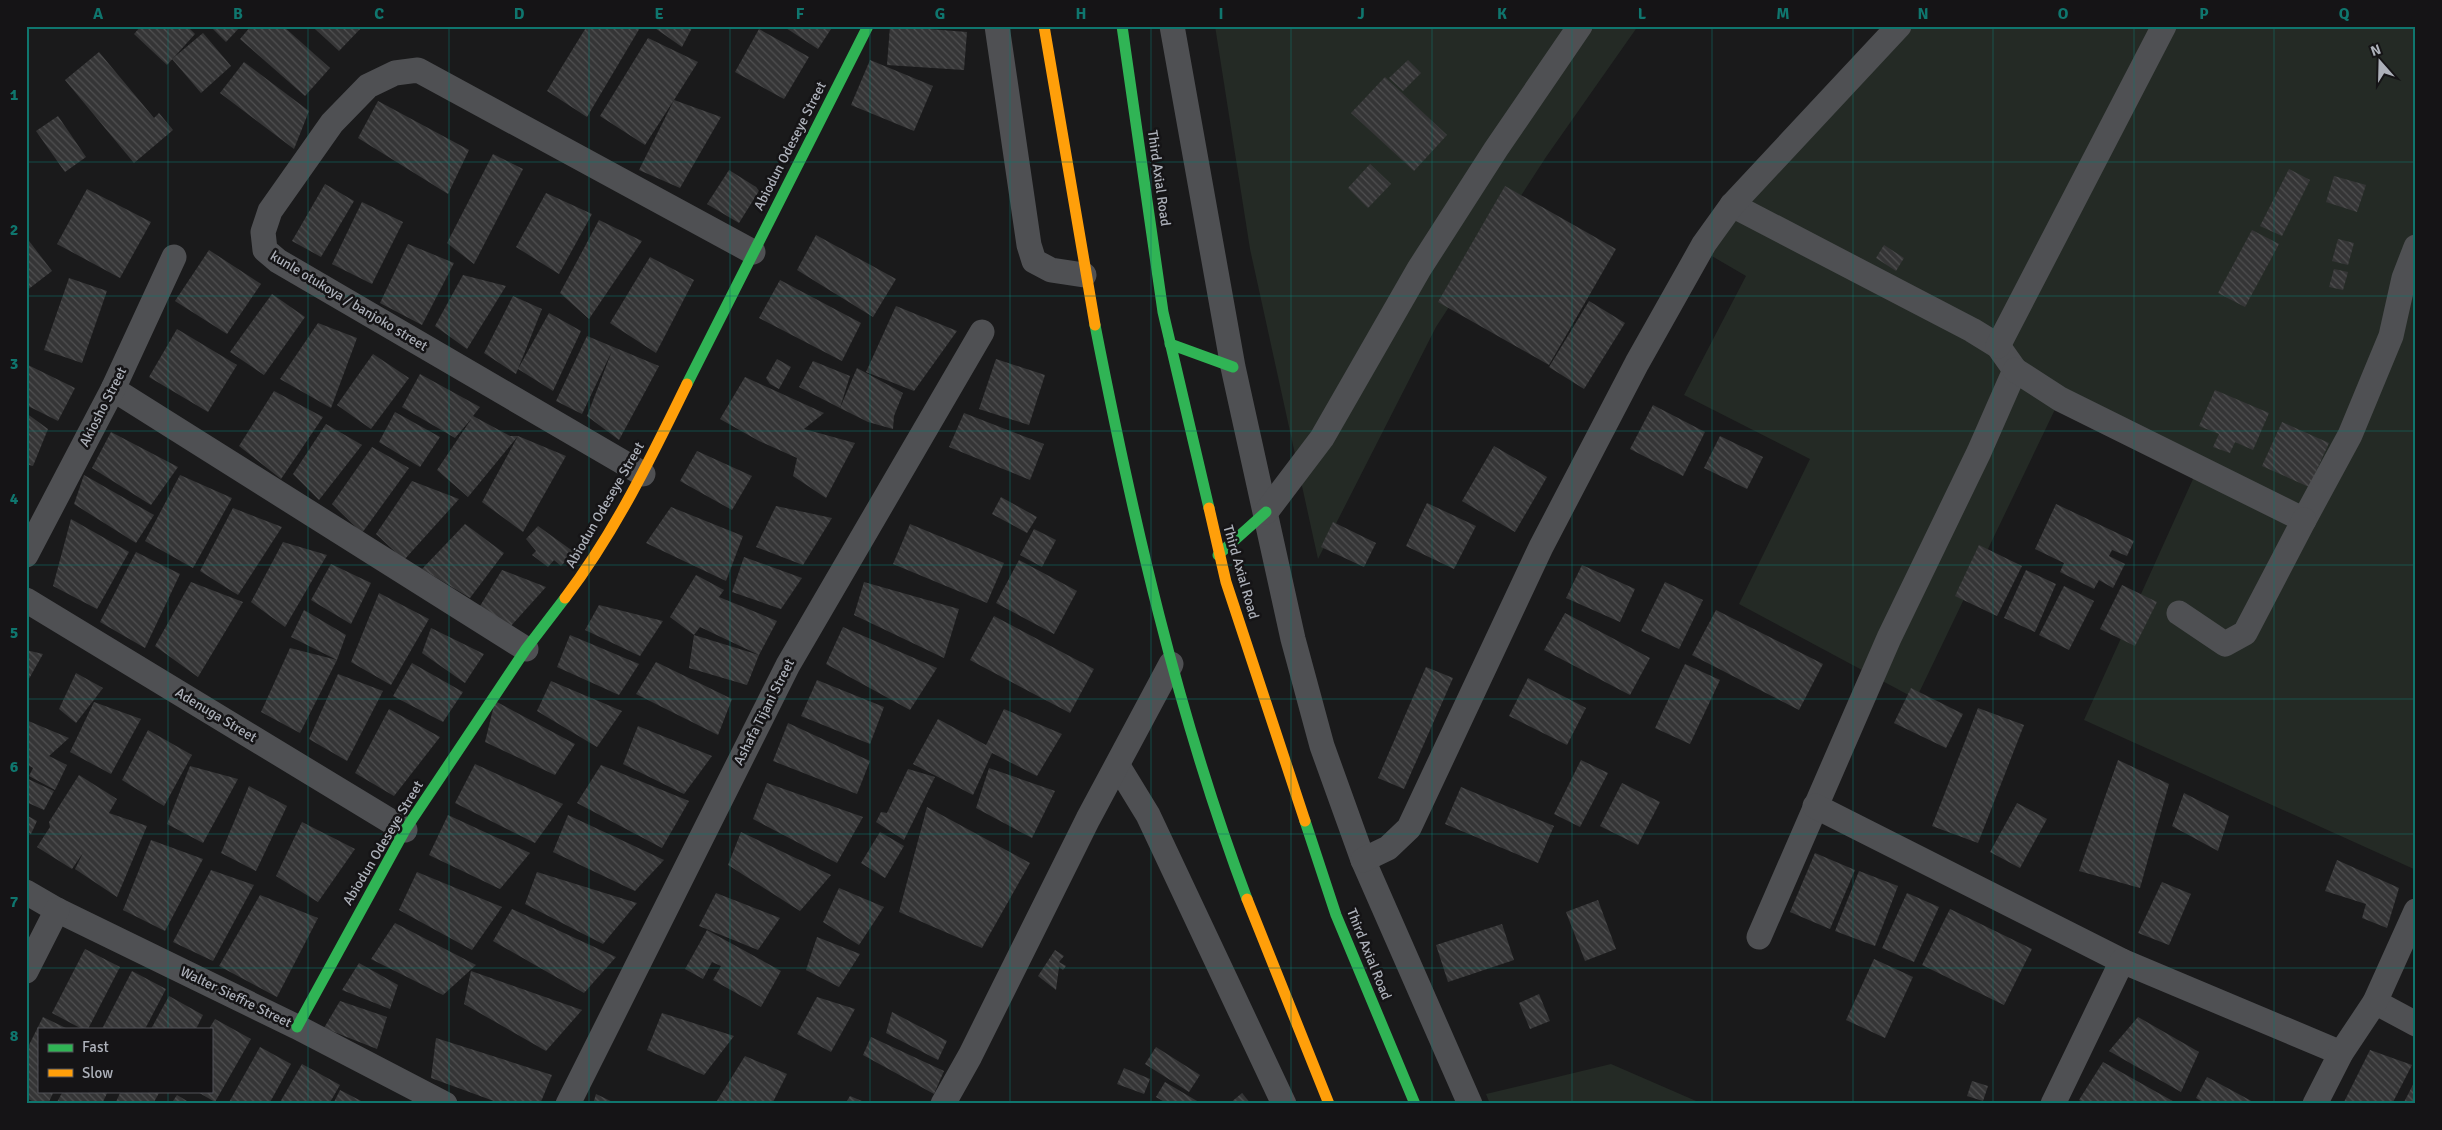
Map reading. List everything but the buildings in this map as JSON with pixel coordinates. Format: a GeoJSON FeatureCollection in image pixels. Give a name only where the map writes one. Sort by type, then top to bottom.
{"type":"FeatureCollection","features":[{"type":"Feature","properties":{"kind":"main road","name":"Abiodun Odeseye Street"},"geometry":{"type":"LineString","coordinates":[[297,1027],[405,830],[526,649],[590,565],[643,474],[868,26]]}},
{"type":"Feature","properties":{"kind":"main road"},"geometry":{"type":"LineString","coordinates":[[1044,26],[1084,275],[1136,526],[1171,664],[1194,746],[1269,957],[1329,1104]]}},
{"type":"Feature","properties":{"kind":"main road","name":"Third Axial Road"},"geometry":{"type":"LineString","coordinates":[[1122,26],[1163,312],[1218,555],[1336,915],[1415,1104]]}},
{"type":"Feature","properties":{"kind":"main road"},"geometry":{"type":"LineString","coordinates":[[1170,344],[1233,367]]}},
{"type":"Feature","properties":{"kind":"main road"},"geometry":{"type":"LineString","coordinates":[[1218,555],[1266,512]]}},
{"type":"Feature","properties":{"kind":"street"},"geometry":{"type":"LineString","coordinates":[[997,26],[1029,245],[1034,260],[1051,270],[1084,275]]}},
{"type":"Feature","properties":{"kind":"street"},"geometry":{"type":"LineString","coordinates":[[1172,26],[1233,367],[1293,639],[1318,728],[1363,860],[1470,1104]]}},
{"type":"Feature","properties":{"kind":"street"},"geometry":{"type":"LineString","coordinates":[[1266,512],[1322,438],[1419,269],[1496,149],[1580,26]]}},
{"type":"Feature","properties":{"kind":"street"},"geometry":{"type":"LineString","coordinates":[[1363,860],[1388,848],[1409,828],[1550,530],[1637,363],[1704,244],[1732,205],[1899,26]]}},
{"type":"Feature","properties":{"kind":"street"},"geometry":{"type":"LineString","coordinates":[[1998,346],[2164,26]]}},
{"type":"Feature","properties":{"kind":"street","name":"kunle otukoya / banjoko street"},"geometry":{"type":"LineString","coordinates":[[643,474],[278,262],[265,250],[264,232],[270,211],[332,123],[368,86],[395,73],[418,70],[753,252]]}},
{"type":"Feature","properties":{"kind":"street"},"geometry":{"type":"LineString","coordinates":[[1732,205],[1972,330],[1998,346],[2015,370],[2060,399],[2304,520]]}},
{"type":"Feature","properties":{"kind":"street"},"geometry":{"type":"LineString","coordinates":[[2179,613],[2225,644],[2245,634],[2354,426],[2391,336],[2404,278],[2416,247]]}},
{"type":"Feature","properties":{"kind":"street","name":"Akiosho Street"},"geometry":{"type":"LineString","coordinates":[[26,554],[113,389],[174,257]]}},
{"type":"Feature","properties":{"kind":"street","name":"Ashafa Tijani Street"},"geometry":{"type":"LineString","coordinates":[[568,1104],[788,665],[982,332]]}},
{"type":"Feature","properties":{"kind":"street"},"geometry":{"type":"LineString","coordinates":[[1759,937],[1890,638],[1979,452],[2015,370]]}},
{"type":"Feature","properties":{"kind":"street"},"geometry":{"type":"LineString","coordinates":[[113,389],[526,649]]}},
{"type":"Feature","properties":{"kind":"street","name":"Adenuga Street"},"geometry":{"type":"LineString","coordinates":[[26,600],[405,830]]}},
{"type":"Feature","properties":{"kind":"street"},"geometry":{"type":"LineString","coordinates":[[943,1104],[970,1056],[1088,819],[1171,664]]}},
{"type":"Feature","properties":{"kind":"street"},"geometry":{"type":"LineString","coordinates":[[1118,766],[1148,815],[1284,1104]]}},
{"type":"Feature","properties":{"kind":"street"},"geometry":{"type":"LineString","coordinates":[[1815,806],[2122,961],[2341,1052]]}},
{"type":"Feature","properties":{"kind":"street","name":"Walter Sieffre Street"},"geometry":{"type":"LineString","coordinates":[[26,892],[57,910],[297,1027],[445,1104]]}},
{"type":"Feature","properties":{"kind":"street"},"geometry":{"type":"LineString","coordinates":[[26,971],[57,910]]}},
{"type":"Feature","properties":{"kind":"street"},"geometry":{"type":"LineString","coordinates":[[2315,1104],[2341,1052],[2375,1002],[2416,911]]}},
{"type":"Feature","properties":{"kind":"street"},"geometry":{"type":"LineString","coordinates":[[2053,1104],[2122,961]]}},
{"type":"Feature","properties":{"kind":"street"},"geometry":{"type":"LineString","coordinates":[[2375,1002],[2416,1024]]}},
{"type":"Feature","properties":{"kind":"shaded area"},"geometry":{"type":"Polygon","coordinates":[[[1215,26],[1638,26],[1546,157],[1436,327],[1318,559],[1250,249],[1215,26]]]}},
{"type":"Feature","properties":{"kind":"shaded area"},"geometry":{"type":"Polygon","coordinates":[[[1905,26],[2416,26],[2416,870],[2084,720],[2198,468],[2060,399],[1916,699],[1739,604],[1810,459],[1684,395],[1746,276],[1710,255],[1728,229],[1905,26]]]}},
{"type":"Feature","properties":{"kind":"shaded area"},"geometry":{"type":"Polygon","coordinates":[[[1611,1064],[1703,1104],[1490,1104],[1486,1094],[1611,1064]]]}},
{"type":"Feature","properties":{"kind":"traffic: fast"},"geometry":{"type":"LineString","coordinates":[[687,384],[868,26]]}},
{"type":"Feature","properties":{"kind":"traffic: fast"},"geometry":{"type":"LineString","coordinates":[[1122,26],[1163,312],[1209,508]]}},
{"type":"Feature","properties":{"kind":"traffic: fast"},"geometry":{"type":"LineString","coordinates":[[1095,325],[1141,543],[1178,687],[1222,829],[1247,899]]}},
{"type":"Feature","properties":{"kind":"traffic: fast"},"geometry":{"type":"LineString","coordinates":[[1170,344],[1233,367]]}},
{"type":"Feature","properties":{"kind":"traffic: fast"},"geometry":{"type":"LineString","coordinates":[[1218,555],[1266,512]]}},
{"type":"Feature","properties":{"kind":"traffic: fast"},"geometry":{"type":"LineString","coordinates":[[297,1027],[405,830],[526,649],[565,598]]}},
{"type":"Feature","properties":{"kind":"traffic: fast"},"geometry":{"type":"LineString","coordinates":[[1305,821],[1336,915],[1415,1104]]}},
{"type":"Feature","properties":{"kind":"traffic: slow"},"geometry":{"type":"LineString","coordinates":[[1044,26],[1095,325]]}},
{"type":"Feature","properties":{"kind":"traffic: slow"},"geometry":{"type":"LineString","coordinates":[[565,598],[616,521],[646,467],[687,384]]}},
{"type":"Feature","properties":{"kind":"traffic: slow"},"geometry":{"type":"LineString","coordinates":[[1209,508],[1226,582],[1305,821]]}},
{"type":"Feature","properties":{"kind":"traffic: slow"},"geometry":{"type":"LineString","coordinates":[[1247,899],[1329,1104]]}}]}
